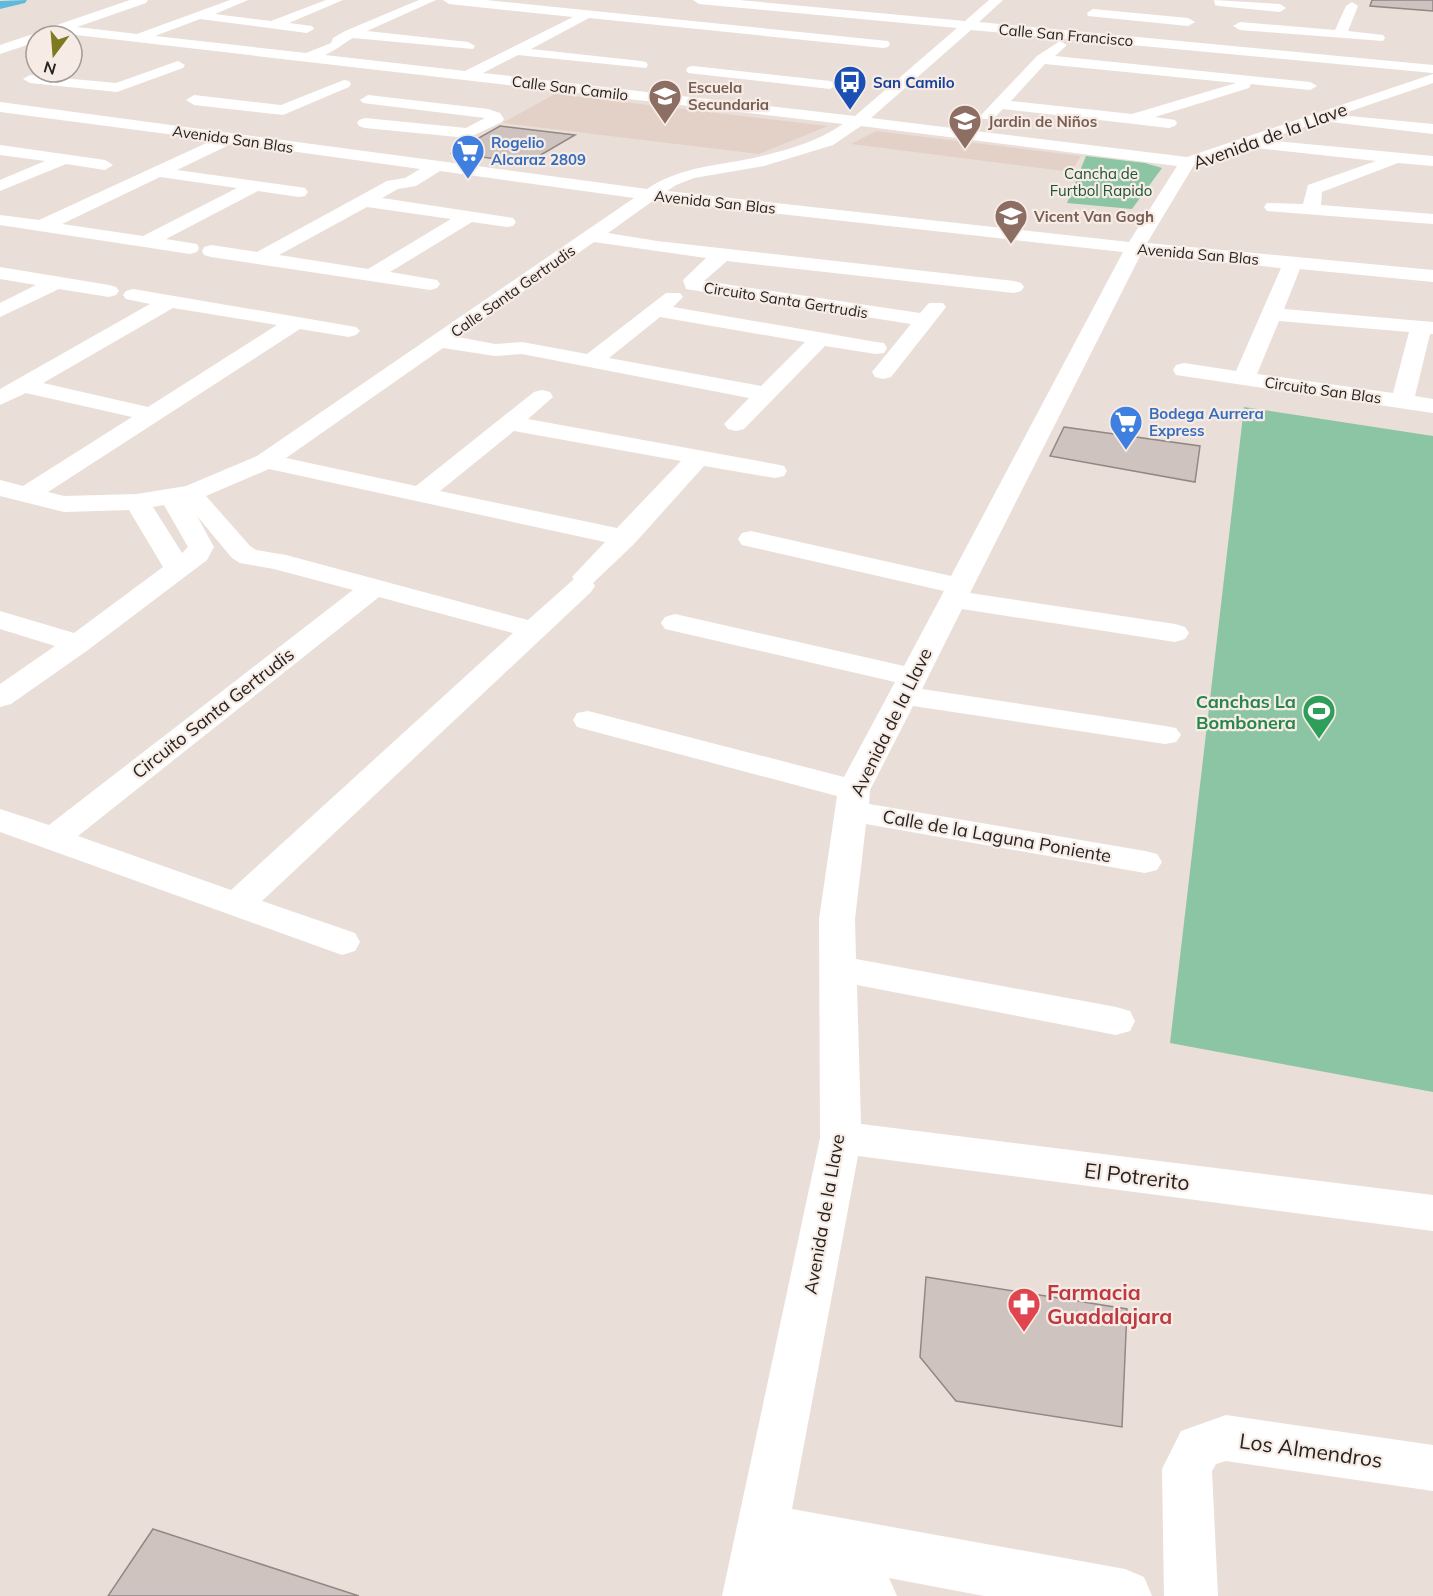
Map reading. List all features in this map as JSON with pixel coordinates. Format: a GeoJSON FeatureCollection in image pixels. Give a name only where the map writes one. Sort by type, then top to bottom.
{"type":"FeatureCollection","features":[{"type":"Feature","properties":{"kind":"street"},"geometry":{"type":"LineString","coordinates":[[73,24],[142,0]]}},
{"type":"Feature","properties":{"kind":"street"},"geometry":{"type":"LineString","coordinates":[[142,39],[242,0]]}},
{"type":"Feature","properties":{"kind":"street"},"geometry":{"type":"LineString","coordinates":[[273,25],[337,0]]}},
{"type":"Feature","properties":{"kind":"street"},"geometry":{"type":"LineString","coordinates":[[302,57],[337,45],[344,37],[430,0]]}},
{"type":"Feature","properties":{"kind":"street"},"geometry":{"type":"LineString","coordinates":[[449,0],[883,44]]}},
{"type":"Feature","properties":{"kind":"street","name":"Calle San Francisco"},"geometry":{"type":"LineString","coordinates":[[699,0],[968,25],[1062,39],[1085,24],[1225,50],[1433,69]]}},
{"type":"Feature","properties":{"kind":"street"},"geometry":{"type":"LineString","coordinates":[[793,9],[807,0]]}},
{"type":"Feature","properties":{"kind":"street","name":"Calle Santa Gertrudis"},"geometry":{"type":"LineString","coordinates":[[10,491],[64,504],[99,505],[137,502],[191,491],[274,456],[670,181],[691,174],[765,161],[827,142],[858,121],[997,0]]}},
{"type":"Feature","properties":{"kind":"street"},"geometry":{"type":"LineString","coordinates":[[1085,24],[1106,0]]}},
{"type":"Feature","properties":{"kind":"street"},"geometry":{"type":"LineString","coordinates":[[1219,2],[1289,8]]}},
{"type":"Feature","properties":{"kind":"street"},"geometry":{"type":"LineString","coordinates":[[1225,50],[1253,5]]}},
{"type":"Feature","properties":{"kind":"street"},"geometry":{"type":"LineString","coordinates":[[480,20],[509,6]]}},
{"type":"Feature","properties":{"kind":"street"},"geometry":{"type":"LineString","coordinates":[[1149,18],[1161,6]]}},
{"type":"Feature","properties":{"kind":"street"},"geometry":{"type":"LineString","coordinates":[[1340,35],[1346,10]]}},
{"type":"Feature","properties":{"kind":"street"},"geometry":{"type":"LineString","coordinates":[[473,77],[588,14]]}},
{"type":"Feature","properties":{"kind":"street"},"geometry":{"type":"LineString","coordinates":[[202,17],[307,29]]}},
{"type":"Feature","properties":{"kind":"street"},"geometry":{"type":"LineString","coordinates":[[1085,24],[1149,18],[1188,22]]}},
{"type":"Feature","properties":{"kind":"street"},"geometry":{"type":"LineString","coordinates":[[651,33],[670,22]]}},
{"type":"Feature","properties":{"kind":"street"},"geometry":{"type":"LineString","coordinates":[[1240,26],[1378,38]]}},
{"type":"Feature","properties":{"kind":"street"},"geometry":{"type":"LineString","coordinates":[[1240,51],[1254,27]]}},
{"type":"Feature","properties":{"kind":"street"},"geometry":{"type":"LineString","coordinates":[[431,42],[460,29]]}},
{"type":"Feature","properties":{"kind":"street"},"geometry":{"type":"LineString","coordinates":[[738,42],[755,31]]}},
{"type":"Feature","properties":{"kind":"street","name":"Calle San Camilo"},"geometry":{"type":"LineString","coordinates":[[84,32],[473,77],[682,81],[858,121],[1188,162]]}},
{"type":"Feature","properties":{"kind":"street"},"geometry":{"type":"LineString","coordinates":[[344,37],[468,46]]}},
{"type":"Feature","properties":{"kind":"street"},"geometry":{"type":"LineString","coordinates":[[967,135],[984,117],[996,109],[1062,39]]}},
{"type":"Feature","properties":{"kind":"street"},"geometry":{"type":"LineString","coordinates":[[824,53],[842,40]]}},
{"type":"Feature","properties":{"kind":"street"},"geometry":{"type":"LineString","coordinates":[[0,50],[24,42]]}},
{"type":"Feature","properties":{"kind":"street"},"geometry":{"type":"LineString","coordinates":[[604,61],[623,50]]}},
{"type":"Feature","properties":{"kind":"street"},"geometry":{"type":"LineString","coordinates":[[521,52],[641,65]]}},
{"type":"Feature","properties":{"kind":"street"},"geometry":{"type":"LineString","coordinates":[[1042,59],[1310,86]]}},
{"type":"Feature","properties":{"kind":"street"},"geometry":{"type":"LineString","coordinates":[[19,89],[117,88],[178,64]]}},
{"type":"Feature","properties":{"kind":"street"},"geometry":{"type":"LineString","coordinates":[[787,80],[805,67]]}},
{"type":"Feature","properties":{"kind":"street"},"geometry":{"type":"LineString","coordinates":[[1120,85],[1133,68]]}},
{"type":"Feature","properties":{"kind":"street"},"geometry":{"type":"LineString","coordinates":[[121,69],[156,73]]}},
{"type":"Feature","properties":{"kind":"street","name":"Avenida de la Llave"},"geometry":{"type":"LineString","coordinates":[[755,1566],[841,1138],[837,919],[852,801],[908,686],[1138,243],[1188,162],[1433,78]]}},
{"type":"Feature","properties":{"kind":"street"},"geometry":{"type":"LineString","coordinates":[[682,81],[787,80],[830,85]]}},
{"type":"Feature","properties":{"kind":"street"},"geometry":{"type":"LineString","coordinates":[[1134,119],[1257,80]]}},
{"type":"Feature","properties":{"kind":"street"},"geometry":{"type":"LineString","coordinates":[[177,111],[283,110],[344,84]]}},
{"type":"Feature","properties":{"kind":"street"},"geometry":{"type":"LineString","coordinates":[[177,111],[223,88]]}},
{"type":"Feature","properties":{"kind":"street","name":"Avenida San Blas"},"geometry":{"type":"LineString","coordinates":[[19,89],[177,111],[244,135],[341,139],[657,191]]}},
{"type":"Feature","properties":{"kind":"street","name":"Avenida San Blas"},"geometry":{"type":"LineString","coordinates":[[19,89],[59,115],[244,135],[429,165],[1433,276]]}},
{"type":"Feature","properties":{"kind":"street"},"geometry":{"type":"LineString","coordinates":[[289,90],[322,94]]}},
{"type":"Feature","properties":{"kind":"street"},"geometry":{"type":"LineString","coordinates":[[1146,97],[1190,101]]}},
{"type":"Feature","properties":{"kind":"street"},"geometry":{"type":"LineString","coordinates":[[368,100],[488,114],[495,116],[496,119],[468,133],[376,121]]}},
{"type":"Feature","properties":{"kind":"street"},"geometry":{"type":"LineString","coordinates":[[1098,115],[1108,101]]}},
{"type":"Feature","properties":{"kind":"street"},"geometry":{"type":"LineString","coordinates":[[341,139],[407,104]]}},
{"type":"Feature","properties":{"kind":"street"},"geometry":{"type":"LineString","coordinates":[[996,109],[1098,115],[1169,123]]}},
{"type":"Feature","properties":{"kind":"street"},"geometry":{"type":"LineString","coordinates":[[986,137],[1001,119],[996,109]]}},
{"type":"Feature","properties":{"kind":"street"},"geometry":{"type":"LineString","coordinates":[[11,135],[59,115]]}},
{"type":"Feature","properties":{"kind":"street"},"geometry":{"type":"LineString","coordinates":[[1323,116],[1433,124]]}},
{"type":"Feature","properties":{"kind":"street"},"geometry":{"type":"LineString","coordinates":[[1323,116],[1433,129]]}},
{"type":"Feature","properties":{"kind":"street"},"geometry":{"type":"LineString","coordinates":[[11,135],[65,159],[105,165]]}},
{"type":"Feature","properties":{"kind":"street"},"geometry":{"type":"LineString","coordinates":[[42,226],[244,135]]}},
{"type":"Feature","properties":{"kind":"street"},"geometry":{"type":"LineString","coordinates":[[1250,141],[1433,161]]}},
{"type":"Feature","properties":{"kind":"street"},"geometry":{"type":"LineString","coordinates":[[1311,210],[1314,189],[1398,158]]}},
{"type":"Feature","properties":{"kind":"street"},"geometry":{"type":"LineString","coordinates":[[0,186],[65,159]]}},
{"type":"Feature","properties":{"kind":"street"},"geometry":{"type":"LineString","coordinates":[[260,258],[393,185],[410,182],[429,165]]}},
{"type":"Feature","properties":{"kind":"street"},"geometry":{"type":"LineString","coordinates":[[164,173],[299,192]]}},
{"type":"Feature","properties":{"kind":"street"},"geometry":{"type":"LineString","coordinates":[[147,241],[255,186]]}},
{"type":"Feature","properties":{"kind":"street"},"geometry":{"type":"LineString","coordinates":[[364,201],[507,222]]}},
{"type":"Feature","properties":{"kind":"street"},"geometry":{"type":"LineString","coordinates":[[1273,207],[1433,219]]}},
{"type":"Feature","properties":{"kind":"street"},"geometry":{"type":"LineString","coordinates":[[372,275],[469,216]]}},
{"type":"Feature","properties":{"kind":"street"},"geometry":{"type":"LineString","coordinates":[[0,220],[190,248]]}},
{"type":"Feature","properties":{"kind":"street","name":"Circuito Santa Gertrudis"},"geometry":{"type":"LineString","coordinates":[[587,240],[631,248],[656,247],[1014,286]]}},
{"type":"Feature","properties":{"kind":"street","name":"Avenida San Blas"},"geometry":{"type":"LineString","coordinates":[[1138,243],[1433,264]]}},
{"type":"Feature","properties":{"kind":"street"},"geometry":{"type":"LineString","coordinates":[[211,251],[430,284]]}},
{"type":"Feature","properties":{"kind":"street","name":"Circuito Santa Gertrudis"},"geometry":{"type":"LineString","coordinates":[[723,254],[693,280],[693,285],[705,289],[925,320]]}},
{"type":"Feature","properties":{"kind":"street","name":"Circuito San Blas"},"geometry":{"type":"LineString","coordinates":[[1244,379],[1293,262]]}},
{"type":"Feature","properties":{"kind":"street"},"geometry":{"type":"LineString","coordinates":[[0,273],[109,291]]}},
{"type":"Feature","properties":{"kind":"street"},"geometry":{"type":"LineString","coordinates":[[883,372],[958,280]]}},
{"type":"Feature","properties":{"kind":"street"},"geometry":{"type":"LineString","coordinates":[[0,311],[57,282]]}},
{"type":"Feature","properties":{"kind":"street","name":"Circuito Santa Gertrudis"},"geometry":{"type":"LineString","coordinates":[[591,361],[679,292]]}},
{"type":"Feature","properties":{"kind":"street"},"geometry":{"type":"LineString","coordinates":[[132,295],[349,331]]}},
{"type":"Feature","properties":{"kind":"street"},"geometry":{"type":"LineString","coordinates":[[0,398],[170,301]]}},
{"type":"Feature","properties":{"kind":"street","name":"Circuito Santa Gertrudis"},"geometry":{"type":"LineString","coordinates":[[656,310],[876,348]]}},
{"type":"Feature","properties":{"kind":"street","name":"Circuito San Blas"},"geometry":{"type":"LineString","coordinates":[[1271,314],[1427,327],[1402,401]]}},
{"type":"Feature","properties":{"kind":"street"},"geometry":{"type":"LineString","coordinates":[[10,491],[297,322]]}},
{"type":"Feature","properties":{"kind":"street"},"geometry":{"type":"LineString","coordinates":[[448,336],[495,350],[522,348],[765,394]]}},
{"type":"Feature","properties":{"kind":"street","name":"Circuito Santa Gertrudis"},"geometry":{"type":"LineString","coordinates":[[736,424],[821,338]]}},
{"type":"Feature","properties":{"kind":"street","name":"Circuito San Blas"},"geometry":{"type":"LineString","coordinates":[[1184,370],[1433,406]]}},
{"type":"Feature","properties":{"kind":"street"},"geometry":{"type":"LineString","coordinates":[[22,385],[142,412]]}},
{"type":"Feature","properties":{"kind":"street"},"geometry":{"type":"LineString","coordinates":[[429,488],[542,397]]}},
{"type":"Feature","properties":{"kind":"street"},"geometry":{"type":"LineString","coordinates":[[510,423],[775,471]]}},
{"type":"Feature","properties":{"kind":"street"},"geometry":{"type":"LineString","coordinates":[[274,456],[429,488],[625,538]]}},
{"type":"Feature","properties":{"kind":"street"},"geometry":{"type":"LineString","coordinates":[[237,904],[584,582],[699,457]]}},
{"type":"Feature","properties":{"kind":"street"},"geometry":{"type":"LineString","coordinates":[[191,491],[241,552],[249,557],[276,561],[534,630]]}},
{"type":"Feature","properties":{"kind":"street"},"geometry":{"type":"LineString","coordinates":[[0,698],[78,644],[198,554],[201,547],[191,491]]}},
{"type":"Feature","properties":{"kind":"street"},"geometry":{"type":"LineString","coordinates":[[137,502],[177,568]]}},
{"type":"Feature","properties":{"kind":"street"},"geometry":{"type":"LineString","coordinates":[[751,539],[956,593],[1175,633]]}},
{"type":"Feature","properties":{"kind":"street","name":"Circuito Santa Gertrudis"},"geometry":{"type":"LineString","coordinates":[[53,839],[374,587]]}},
{"type":"Feature","properties":{"kind":"street"},"geometry":{"type":"LineString","coordinates":[[0,620],[78,644]]}},
{"type":"Feature","properties":{"kind":"street"},"geometry":{"type":"LineString","coordinates":[[675,623],[908,686],[1165,735]]}},
{"type":"Feature","properties":{"kind":"street","name":"Calle de la Laguna Poniente"},"geometry":{"type":"LineString","coordinates":[[588,720],[852,801],[1145,862]]}},
{"type":"Feature","properties":{"kind":"street"},"geometry":{"type":"LineString","coordinates":[[0,820],[342,942]]}},
{"type":"Feature","properties":{"kind":"street"},"geometry":{"type":"LineString","coordinates":[[837,968],[1116,1021]]}},
{"type":"Feature","properties":{"kind":"street","name":"El Potrerito"},"geometry":{"type":"LineString","coordinates":[[841,1138],[1433,1214]]}},
{"type":"Feature","properties":{"kind":"street","name":"Los Almendros"},"geometry":{"type":"LineString","coordinates":[[1191,1596],[1187,1469],[1198,1447],[1226,1438],[1433,1468]]}},
{"type":"Feature","properties":{"kind":"street"},"geometry":{"type":"LineString","coordinates":[[755,1566],[870,1596]]}},
{"type":"Feature","properties":{"kind":"street"},"geometry":{"type":"LineString","coordinates":[[755,1566],[1125,1596]]}},
{"type":"Feature","properties":{"kind":"shaded area","name":"Escuela Secundaria"},"geometry":{"type":"Polygon","coordinates":[[[555,94],[828,126],[759,154],[502,123],[555,94]]]}},
{"type":"Feature","properties":{"kind":"shaded area","name":"Jardin de Niños"},"geometry":{"type":"Polygon","coordinates":[[[876,131],[1081,156],[1071,172],[851,144],[876,131]]]}},
{"type":"Feature","properties":{"kind":"green space","name":"Cancha de Furtbol Rapido"},"geometry":{"type":"Polygon","coordinates":[[[1086,156],[1145,163],[1162,168],[1132,209],[1067,203],[1086,156]]]}},
{"type":"Feature","properties":{"kind":"green space","name":"Canchas La Bombonera"},"geometry":{"type":"Polygon","coordinates":[[[1244,407],[1433,436],[1433,1092],[1170,1043],[1244,407]]]}},
{"type":"Feature","properties":{"kind":"building"},"geometry":{"type":"Polygon","coordinates":[[[1372,0],[1433,0],[1433,11],[1370,6],[1372,0]]]}},
{"type":"Feature","properties":{"kind":"building"},"geometry":{"type":"Polygon","coordinates":[[[500,126],[575,135],[527,163],[452,153],[500,126]]]}},
{"type":"Feature","properties":{"kind":"building","name":"Bodega Aurrera Express"},"geometry":{"type":"Polygon","coordinates":[[[1064,427],[1200,446],[1195,482],[1050,456],[1064,427]]]}},
{"type":"Feature","properties":{"kind":"building","name":"Farmacia Guadalajara"},"geometry":{"type":"Polygon","coordinates":[[[926,1277],[1127,1309],[1122,1427],[956,1401],[920,1357],[926,1277]]]}},
{"type":"Feature","properties":{"kind":"building"},"geometry":{"type":"Polygon","coordinates":[[[153,1529],[359,1596],[108,1596],[153,1529]]]}},
{"type":"Feature","properties":{"kind":"waterway"},"geometry":{"type":"LineString","coordinates":[[0,5],[20,0]]}},
{"type":"Feature","properties":{"kind":"place","name":"San Camilo"},"geometry":{"type":"Point","coordinates":[850,111]}},
{"type":"Feature","properties":{"kind":"place","name":"Escuela Secundaria"},"geometry":{"type":"Point","coordinates":[665,125]}},
{"type":"Feature","properties":{"kind":"place","name":"Jardin de Niños"},"geometry":{"type":"Point","coordinates":[965,150]}},
{"type":"Feature","properties":{"kind":"place","name":"Rogelio Alcaraz 2809"},"geometry":{"type":"Point","coordinates":[468,180]}},
{"type":"Feature","properties":{"kind":"place","name":"Vicent Van Gogh"},"geometry":{"type":"Point","coordinates":[1011,245]}},
{"type":"Feature","properties":{"kind":"place","name":"Bodega Aurrera Express"},"geometry":{"type":"Point","coordinates":[1126,451]}},
{"type":"Feature","properties":{"kind":"place","name":"Canchas La Bombonera"},"geometry":{"type":"Point","coordinates":[1319,740]}},
{"type":"Feature","properties":{"kind":"place","name":"Farmacia Guadalajara"},"geometry":{"type":"Point","coordinates":[1024,1333]}}]}
